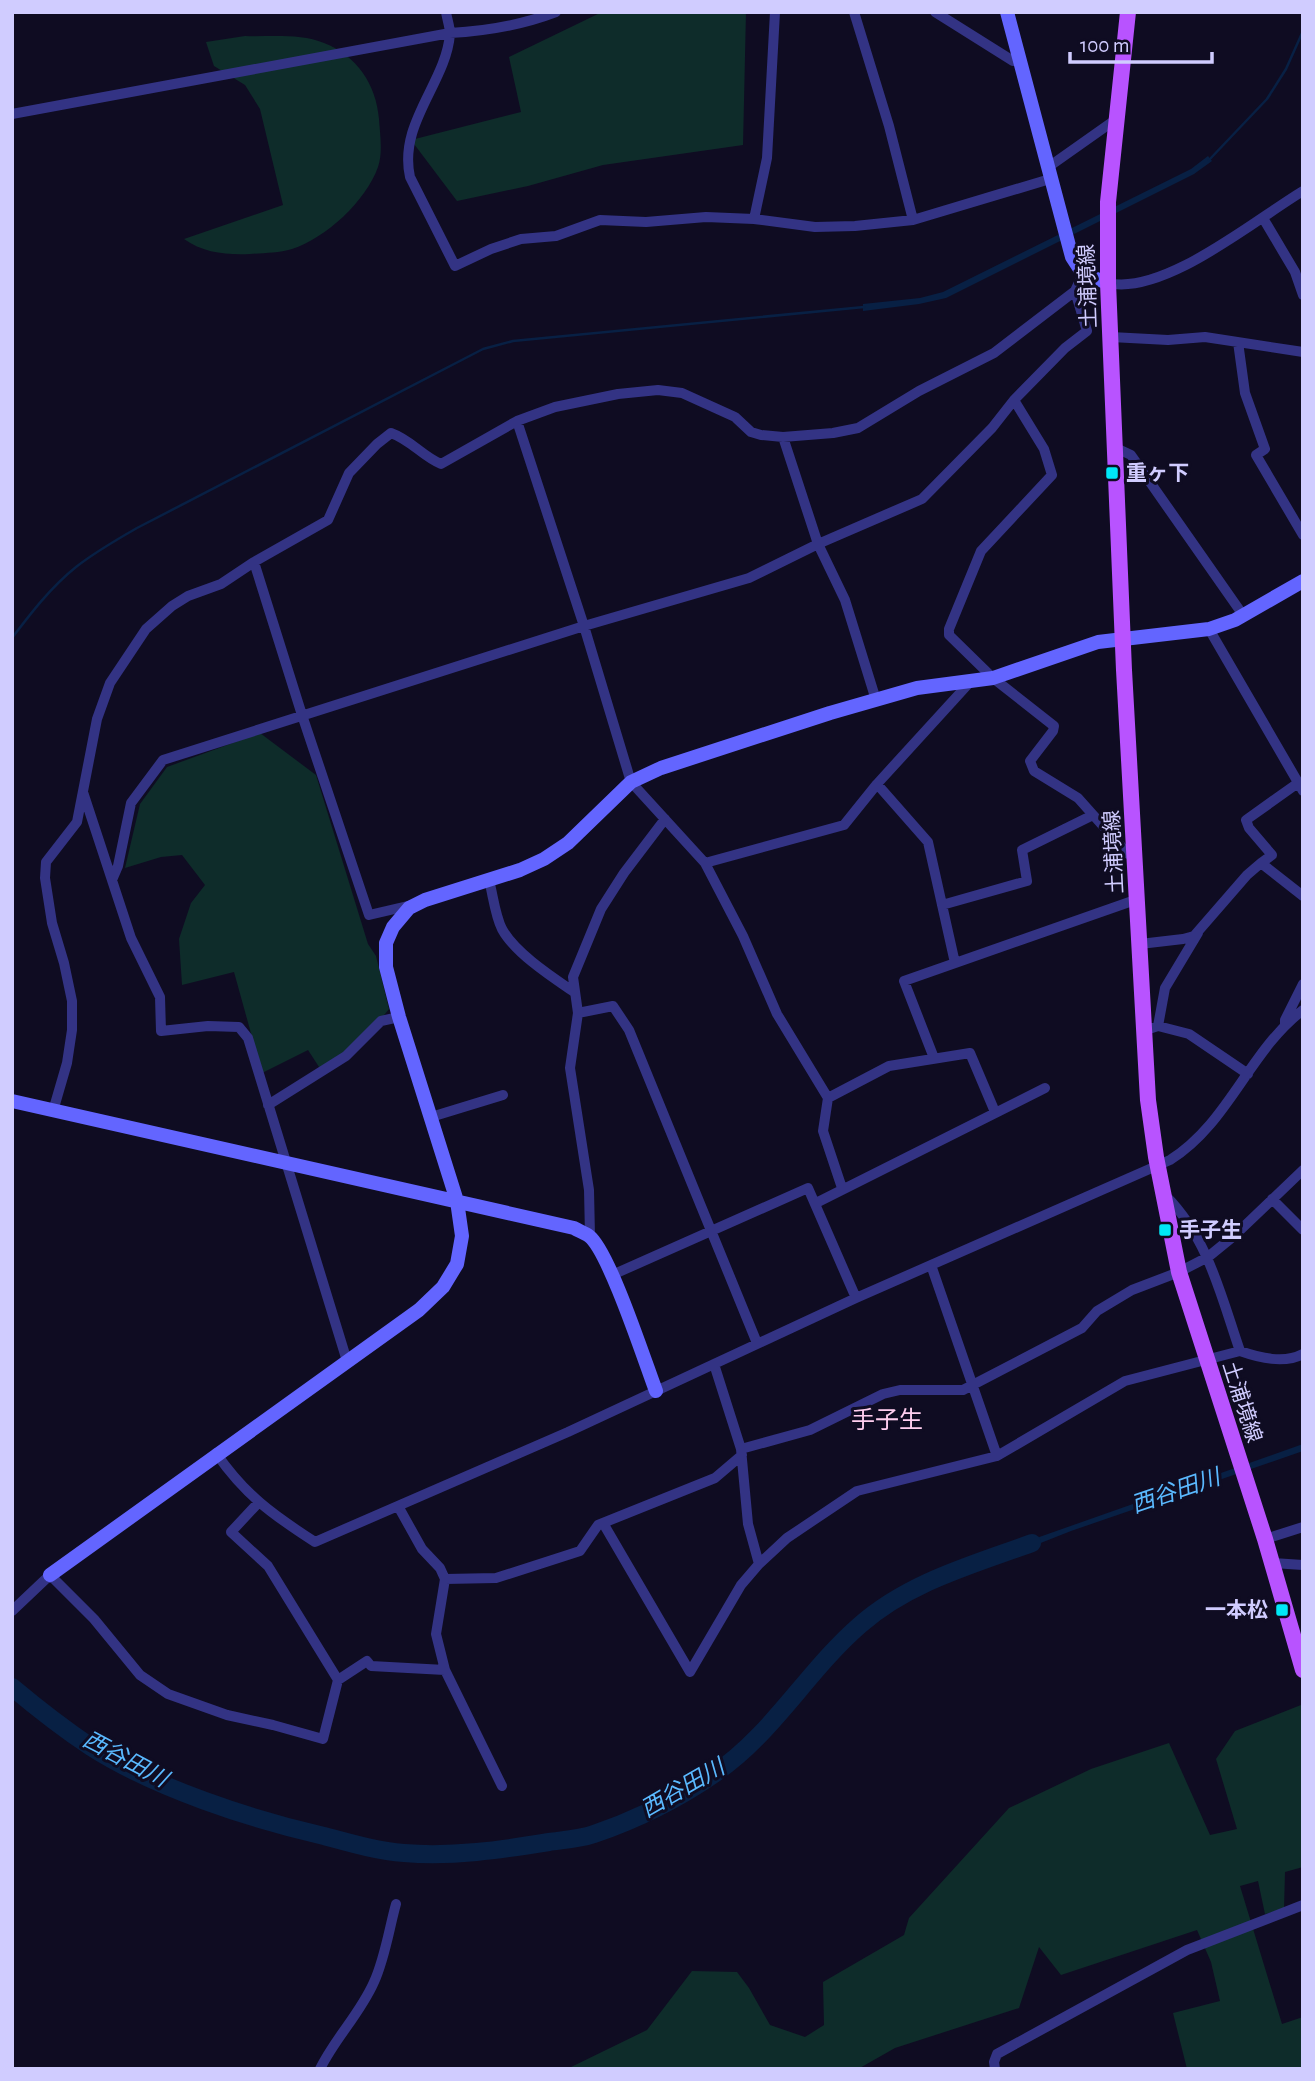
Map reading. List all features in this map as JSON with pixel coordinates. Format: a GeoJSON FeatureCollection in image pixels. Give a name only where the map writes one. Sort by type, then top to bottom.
{"type":"FeatureCollection","features":[{"type":"Feature","properties":{"kind":"main road","name":"土浦境線"},"geometry":{"type":"LineString","coordinates":[[1128,12],[1108,202],[1108,282],[1139,944],[1151,1029],[1148,1100],[1179,1272],[1273,1563],[1303,1670]]}},
{"type":"Feature","properties":{"kind":"street"},"geometry":{"type":"LineString","coordinates":[[446,12],[450,33],[445,55],[418,115],[408,153],[408,169],[455,265],[511,243],[556,236],[600,220],[646,222],[706,217],[754,219],[816,227],[913,220],[1049,174],[1115,120]]}},
{"type":"Feature","properties":{"kind":"street"},"geometry":{"type":"LineString","coordinates":[[12,114],[450,33],[477,32],[529,22],[556,12]]}},
{"type":"Feature","properties":{"kind":"street"},"geometry":{"type":"LineString","coordinates":[[754,219],[766,158],[775,12]]}},
{"type":"Feature","properties":{"kind":"street"},"geometry":{"type":"LineString","coordinates":[[854,12],[889,126],[913,220]]}},
{"type":"Feature","properties":{"kind":"street"},"geometry":{"type":"LineString","coordinates":[[935,12],[1013,61],[1019,60]]}},
{"type":"Feature","properties":{"kind":"street"},"geometry":{"type":"LineString","coordinates":[[1007,12],[1072,257],[1083,274],[1125,285],[1175,271],[1303,191]]}},
{"type":"Feature","properties":{"kind":"street"},"geometry":{"type":"LineString","coordinates":[[1263,218],[1295,272],[1303,295]]}},
{"type":"Feature","properties":{"kind":"street"},"geometry":{"type":"LineString","coordinates":[[53,1111],[67,1063],[72,1030],[72,1001],[52,923],[46,862],[77,822],[97,719],[110,683],[146,629],[172,606],[188,596],[221,584],[328,520],[349,473],[391,433],[405,438],[441,464],[517,421],[555,408],[591,398],[658,390],[682,393],[708,404],[735,417],[751,432],[783,437],[858,428],[919,391],[994,353],[1075,290],[1083,274]]}},
{"type":"Feature","properties":{"kind":"street"},"geometry":{"type":"LineString","coordinates":[[112,880],[118,866],[131,803],[163,760],[584,626],[749,578],[818,544],[922,499],[1065,348],[1087,331],[1075,290]]}},
{"type":"Feature","properties":{"kind":"street"},"geometry":{"type":"LineString","coordinates":[[1111,337],[1168,340],[1205,337],[1303,352]]}},
{"type":"Feature","properties":{"kind":"street"},"geometry":{"type":"LineString","coordinates":[[1238,342],[1245,393],[1265,449],[1256,455],[1303,535]]}},
{"type":"Feature","properties":{"kind":"street"},"geometry":{"type":"LineString","coordinates":[[1014,400],[1044,449],[1052,475],[1003,525],[982,551],[949,629],[949,635],[993,678],[1054,726],[1053,732],[1030,761],[1034,771],[1078,798],[1128,854],[1135,854]]}},
{"type":"Feature","properties":{"kind":"street"},"geometry":{"type":"LineString","coordinates":[[517,421],[584,626],[631,782],[705,863],[743,936],[777,1014],[828,1098],[823,1131],[842,1188]]}},
{"type":"Feature","properties":{"kind":"street"},"geometry":{"type":"LineString","coordinates":[[783,437],[818,544],[845,600],[876,700]]}},
{"type":"Feature","properties":{"kind":"street"},"geometry":{"type":"LineString","coordinates":[[1116,448],[1131,455],[1243,615]]}},
{"type":"Feature","properties":{"kind":"street"},"geometry":{"type":"LineString","coordinates":[[254,562],[369,915],[416,904],[544,859],[568,843],[631,782],[661,768],[917,688],[993,678],[1087,645],[1123,638],[1209,629],[1243,615],[1303,581]]}},
{"type":"Feature","properties":{"kind":"street"},"geometry":{"type":"LineString","coordinates":[[1209,629],[1300,787],[1245,820],[1272,855],[1247,875],[1199,932],[1165,988],[1151,1029],[1189,1034],[1248,1074]]}},
{"type":"Feature","properties":{"kind":"street"},"geometry":{"type":"LineString","coordinates":[[705,863],[844,824],[971,681]]}},
{"type":"Feature","properties":{"kind":"street"},"geometry":{"type":"LineString","coordinates":[[877,784],[929,842],[955,963]]}},
{"type":"Feature","properties":{"kind":"street"},"geometry":{"type":"LineString","coordinates":[[83,792],[131,938],[160,997],[161,1031],[208,1026],[239,1027],[248,1038],[347,1361]]}},
{"type":"Feature","properties":{"kind":"street"},"geometry":{"type":"LineString","coordinates":[[942,905],[1027,881],[1022,850],[1093,815]]}},
{"type":"Feature","properties":{"kind":"street"},"geometry":{"type":"LineString","coordinates":[[590,1236],[589,1190],[570,1068],[578,1013],[573,978],[601,909],[624,873],[665,819]]}},
{"type":"Feature","properties":{"kind":"street"},"geometry":{"type":"LineString","coordinates":[[1261,863],[1303,897]]}},
{"type":"Feature","properties":{"kind":"street"},"geometry":{"type":"LineString","coordinates":[[489,880],[503,929],[519,949],[574,992]]}},
{"type":"Feature","properties":{"kind":"street"},"geometry":{"type":"LineString","coordinates":[[934,1058],[904,981],[1138,899]]}},
{"type":"Feature","properties":{"kind":"street"},"geometry":{"type":"LineString","coordinates":[[12,1611],[50,1575],[419,1310],[443,1287],[457,1264],[463,1236],[457,1201],[386,967],[386,943],[393,927],[402,915],[416,904]]}},
{"type":"Feature","properties":{"kind":"street"},"geometry":{"type":"LineString","coordinates":[[1139,944],[1183,939],[1199,932]]}},
{"type":"Feature","properties":{"kind":"street"},"geometry":{"type":"LineString","coordinates":[[1285,1025],[1303,984]]}},
{"type":"Feature","properties":{"kind":"street"},"geometry":{"type":"LineString","coordinates":[[578,1013],[613,1006],[629,1030],[757,1343]]}},
{"type":"Feature","properties":{"kind":"street"},"geometry":{"type":"LineString","coordinates":[[216,1454],[241,1487],[282,1521],[315,1542],[1177,1156],[1199,1136],[1232,1098],[1273,1037],[1303,1010]]}},
{"type":"Feature","properties":{"kind":"street"},"geometry":{"type":"LineString","coordinates":[[268,1105],[346,1056],[382,1021],[399,1017]]}},
{"type":"Feature","properties":{"kind":"street"},"geometry":{"type":"LineString","coordinates":[[828,1098],[889,1066],[970,1053],[995,1112]]}},
{"type":"Feature","properties":{"kind":"street"},"geometry":{"type":"LineString","coordinates":[[816,1203],[1045,1088]]}},
{"type":"Feature","properties":{"kind":"street"},"geometry":{"type":"LineString","coordinates":[[431,1117],[503,1095]]}},
{"type":"Feature","properties":{"kind":"street"},"geometry":{"type":"LineString","coordinates":[[12,1101],[574,1228],[590,1236],[598,1246],[612,1275],[656,1391]]}},
{"type":"Feature","properties":{"kind":"street"},"geometry":{"type":"LineString","coordinates":[[445,1579],[496,1578],[566,1557],[580,1551],[598,1525],[715,1478],[741,1452],[810,1430],[883,1394],[900,1390],[962,1390],[973,1385],[1082,1328],[1097,1311],[1132,1290],[1179,1272],[1208,1257],[1235,1236],[1303,1170]]}},
{"type":"Feature","properties":{"kind":"street"},"geometry":{"type":"LineString","coordinates":[[612,1275],[808,1188],[856,1298]]}},
{"type":"Feature","properties":{"kind":"street"},"geometry":{"type":"LineString","coordinates":[[1163,1193],[1193,1229],[1208,1257],[1240,1351]]}},
{"type":"Feature","properties":{"kind":"street"},"geometry":{"type":"LineString","coordinates":[[1272,1199],[1303,1230]]}},
{"type":"Feature","properties":{"kind":"street"},"geometry":{"type":"LineString","coordinates":[[931,1265],[997,1456]]}},
{"type":"Feature","properties":{"kind":"street"},"geometry":{"type":"LineString","coordinates":[[603,1523],[690,1671],[741,1585],[759,1564],[788,1538],[857,1491],[997,1456],[1125,1381],[1240,1351],[1292,1360],[1303,1354]]}},
{"type":"Feature","properties":{"kind":"street"},"geometry":{"type":"LineString","coordinates":[[714,1364],[741,1452],[748,1524],[759,1564]]}},
{"type":"Feature","properties":{"kind":"street"},"geometry":{"type":"LineString","coordinates":[[259,1502],[231,1531],[268,1566],[338,1680]]}},
{"type":"Feature","properties":{"kind":"street"},"geometry":{"type":"LineString","coordinates":[[398,1506],[422,1549],[440,1568],[445,1579],[436,1634],[445,1670],[502,1786]]}},
{"type":"Feature","properties":{"kind":"street"},"geometry":{"type":"LineString","coordinates":[[1265,1539],[1303,1527]]}},
{"type":"Feature","properties":{"kind":"street"},"geometry":{"type":"LineString","coordinates":[[1273,1563],[1303,1565]]}},
{"type":"Feature","properties":{"kind":"street"},"geometry":{"type":"LineString","coordinates":[[50,1575],[94,1619],[140,1675],[168,1694],[227,1715],[323,1740],[338,1680],[367,1661],[371,1666],[445,1670]]}},
{"type":"Feature","properties":{"kind":"street"},"geometry":{"type":"LineString","coordinates":[[320,2069],[328,2051],[349,2025],[375,1981],[397,1904]]}},
{"type":"Feature","properties":{"kind":"street"},"geometry":{"type":"LineString","coordinates":[[995,2069],[994,2062],[998,2054],[1187,1950],[1303,1905]]}},
{"type":"Feature","properties":{"kind":"green space"},"geometry":{"type":"Polygon","coordinates":[[[602,12],[746,12],[743,145],[603,165],[528,186],[457,201],[411,140],[521,112],[509,57],[602,12]]]}},
{"type":"Feature","properties":{"kind":"green space"},"geometry":{"type":"Polygon","coordinates":[[[245,36],[305,38],[336,49],[346,55],[363,73],[377,106],[380,156],[378,167],[364,193],[331,227],[305,244],[282,251],[224,253],[207,250],[184,239],[283,205],[260,109],[245,85],[214,66],[206,42],[245,36]]]}},
{"type":"Feature","properties":{"kind":"green space"},"geometry":{"type":"Polygon","coordinates":[[[260,733],[316,775],[368,944],[376,956],[389,1009],[360,1045],[321,1070],[308,1050],[262,1073],[234,972],[182,985],[179,939],[191,903],[205,885],[182,855],[161,857],[125,868],[140,804],[167,767],[260,733]]]}},
{"type":"Feature","properties":{"kind":"green space"},"geometry":{"type":"Polygon","coordinates":[[[1301,1705],[1303,1867],[1285,1872],[1284,1909],[1265,1914],[1258,1881],[1240,1886],[1282,2024],[1303,2017],[1303,2069],[1187,2069],[1173,2013],[1220,2001],[1211,1962],[1197,1930],[1061,1975],[1039,1947],[1019,2008],[895,2048],[858,2069],[567,2069],[647,2030],[692,1971],[737,1972],[770,2025],[805,2037],[824,2025],[823,1982],[904,1935],[909,1918],[1009,1808],[1091,1769],[1169,1743],[1210,1835],[1237,1829],[1216,1759],[1235,1731],[1301,1705]]]}},
{"type":"Feature","properties":{"kind":"water"},"geometry":{"type":"Polygon","coordinates":[[[1208,156],[1212,161],[1194,174],[946,298],[863,311],[863,304],[920,298],[943,292],[1191,169],[1208,156]]]}},
{"type":"Feature","properties":{"kind":"water"},"geometry":{"type":"Polygon","coordinates":[[[1303,1444],[1303,1451],[1071,1531],[1013,1554],[1011,1547],[1303,1444]]]}},
{"type":"Feature","properties":{"kind":"waterway"},"geometry":{"type":"LineString","coordinates":[[1209,160],[1267,99],[1286,69],[1303,31]]}},
{"type":"Feature","properties":{"kind":"waterway"},"geometry":{"type":"LineString","coordinates":[[12,638],[58,583],[106,546],[483,349],[513,341],[864,307]]}},
{"type":"Feature","properties":{"kind":"waterway","name":"西谷田川"},"geometry":{"type":"LineString","coordinates":[[12,1687],[71,1733],[116,1762],[173,1789],[235,1811],[295,1829],[394,1852],[440,1854],[513,1848],[594,1834],[686,1792],[735,1758],[772,1721],[841,1643],[879,1610],[942,1576],[1032,1543]]}},
{"type":"Feature","properties":{"kind":"place","name":"重ヶ下"},"geometry":{"type":"Point","coordinates":[1112,473]}},
{"type":"Feature","properties":{"kind":"place","name":"手子生"},"geometry":{"type":"Point","coordinates":[1165,1230]}},
{"type":"Feature","properties":{"kind":"place","name":"一本松"},"geometry":{"type":"Point","coordinates":[1282,1610]}},
{"type":"Feature","properties":{"kind":"district","name":"手子生"},"geometry":{"type":"Point","coordinates":[887,1421]}}]}
